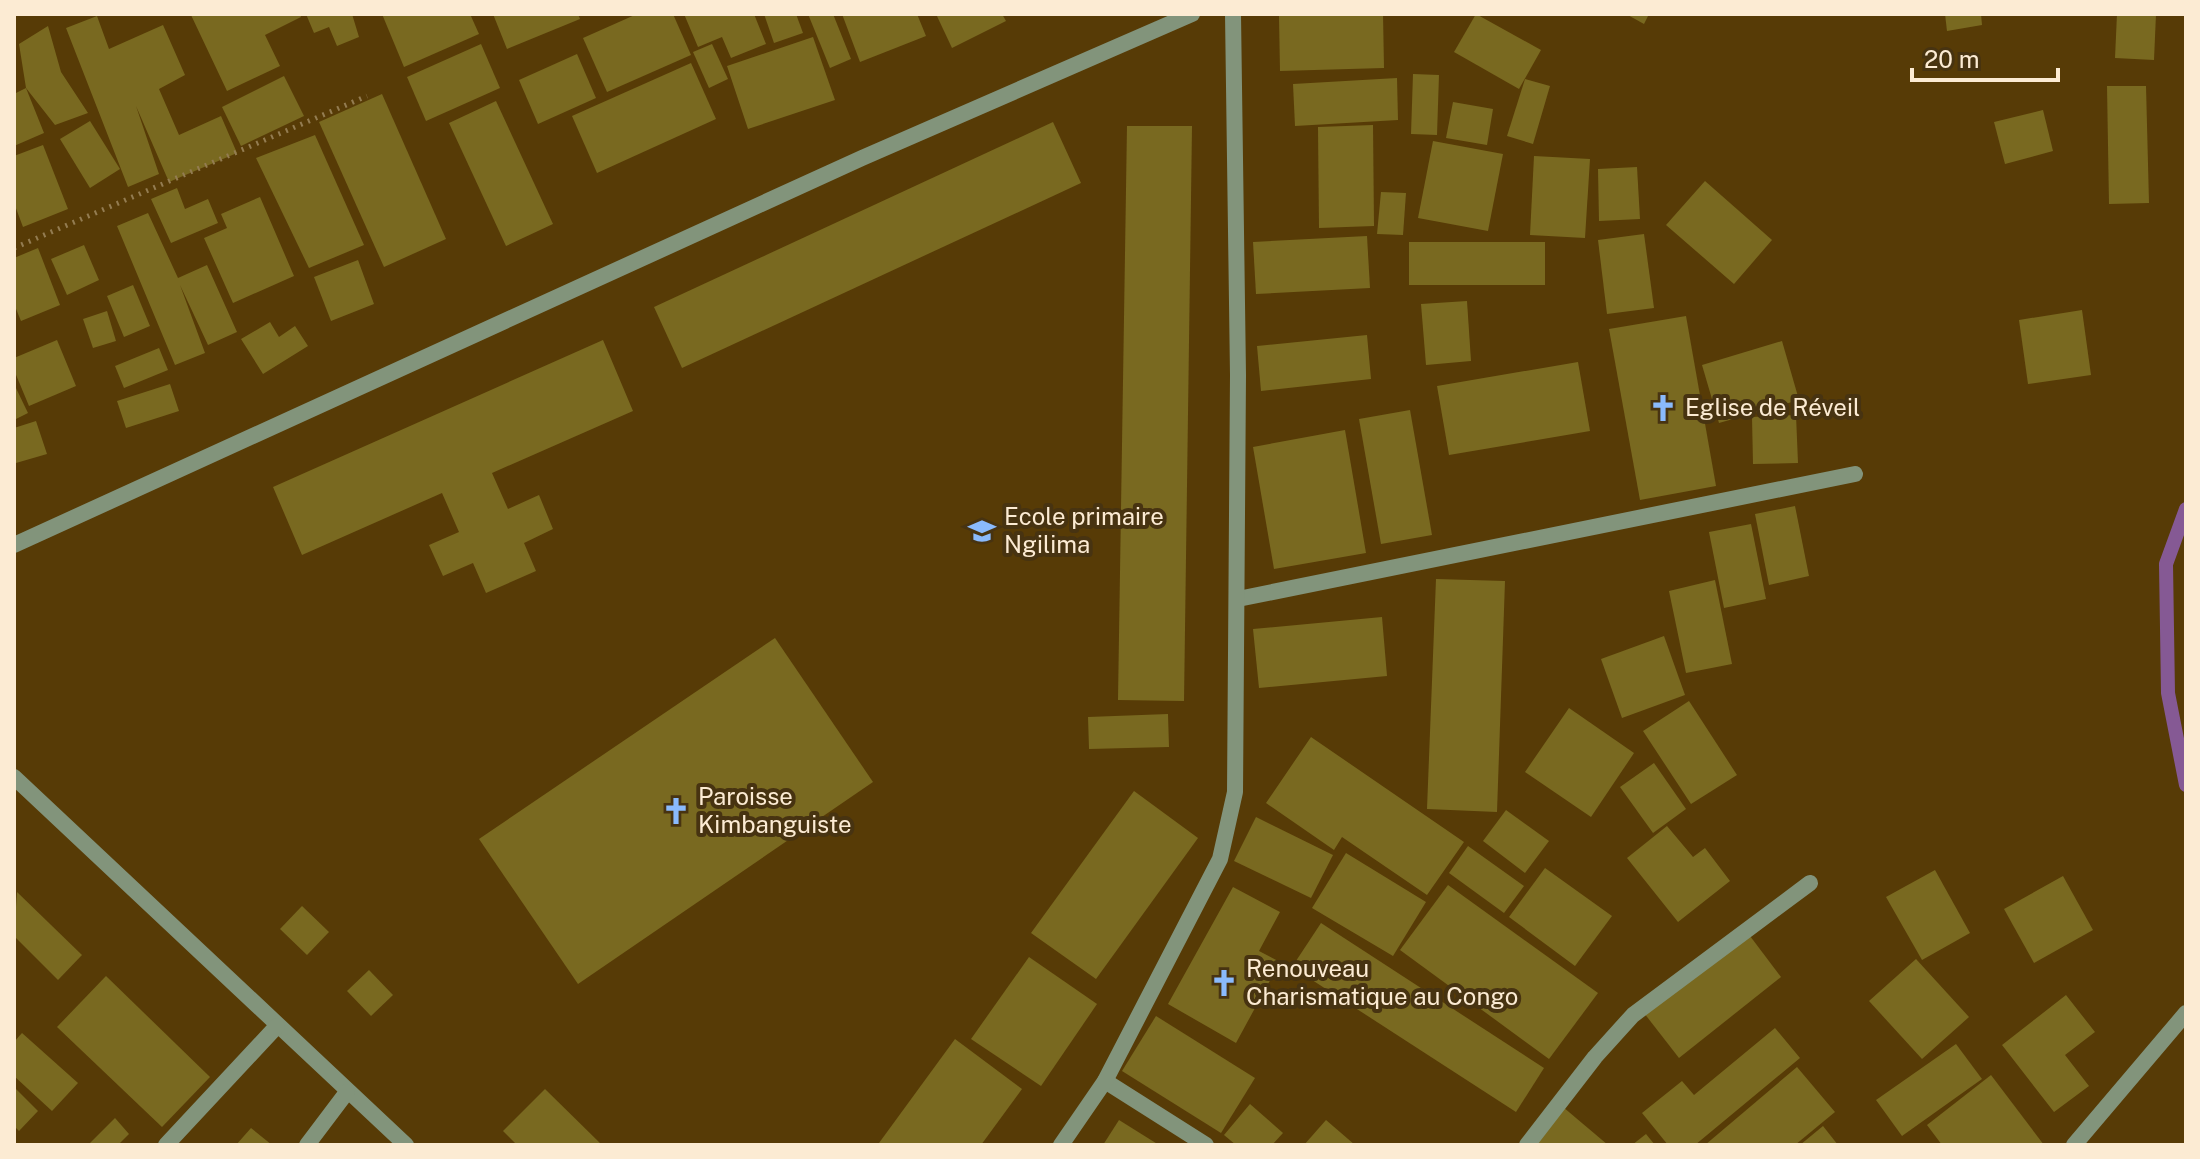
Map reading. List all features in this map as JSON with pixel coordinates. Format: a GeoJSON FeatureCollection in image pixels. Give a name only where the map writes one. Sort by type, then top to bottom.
{"type":"FeatureCollection","features":[{"type":"Feature","properties":{"kind":"street"},"geometry":{"type":"LineString","coordinates":[[14,545],[862,158],[1192,14]]}},
{"type":"Feature","properties":{"kind":"street"},"geometry":{"type":"LineString","coordinates":[[1061,1145],[1105,1081],[1220,859],[1235,792],[1238,599],[1233,14]]}},
{"type":"Feature","properties":{"kind":"street"},"geometry":{"type":"LineString","coordinates":[[1238,599],[1855,474]]}},
{"type":"Feature","properties":{"kind":"street"},"geometry":{"type":"LineString","coordinates":[[14,777],[406,1145]]}},
{"type":"Feature","properties":{"kind":"street"},"geometry":{"type":"LineString","coordinates":[[1527,1145],[1595,1057],[1633,1015],[1810,883]]}},
{"type":"Feature","properties":{"kind":"street"},"geometry":{"type":"LineString","coordinates":[[2074,1145],[2186,1013]]}},
{"type":"Feature","properties":{"kind":"street"},"geometry":{"type":"LineString","coordinates":[[166,1145],[277,1026]]}},
{"type":"Feature","properties":{"kind":"street"},"geometry":{"type":"LineString","coordinates":[[1105,1081],[1206,1145]]}},
{"type":"Feature","properties":{"kind":"street"},"geometry":{"type":"LineString","coordinates":[[307,1145],[347,1092]]}},
{"type":"Feature","properties":{"kind":"path"},"geometry":{"type":"LineString","coordinates":[[14,248],[367,96]]}},
{"type":"Feature","properties":{"kind":"building"},"geometry":{"type":"Polygon","coordinates":[[[300,14],[301,17],[265,35],[280,66],[227,91],[191,15],[300,14]]]}},
{"type":"Feature","properties":{"kind":"building"},"geometry":{"type":"Polygon","coordinates":[[[306,14],[352,14],[359,37],[337,46],[329,27],[314,33],[306,14]]]}},
{"type":"Feature","properties":{"kind":"building"},"geometry":{"type":"Polygon","coordinates":[[[382,14],[470,14],[479,34],[404,67],[382,14]]]}},
{"type":"Feature","properties":{"kind":"building"},"geometry":{"type":"Polygon","coordinates":[[[493,14],[578,14],[580,19],[507,49],[493,14]]]}},
{"type":"Feature","properties":{"kind":"building"},"geometry":{"type":"Polygon","coordinates":[[[637,14],[673,14],[691,55],[607,92],[583,38],[637,14]]]}},
{"type":"Feature","properties":{"kind":"building"},"geometry":{"type":"Polygon","coordinates":[[[684,14],[754,14],[766,44],[731,58],[722,37],[698,47],[684,14]]]}},
{"type":"Feature","properties":{"kind":"building"},"geometry":{"type":"Polygon","coordinates":[[[764,14],[796,14],[803,33],[774,43],[764,14]]]}},
{"type":"Feature","properties":{"kind":"building"},"geometry":{"type":"Polygon","coordinates":[[[808,14],[833,14],[851,59],[830,68],[808,14]]]}},
{"type":"Feature","properties":{"kind":"building"},"geometry":{"type":"Polygon","coordinates":[[[842,14],[917,14],[926,36],[860,62],[842,14]]]}},
{"type":"Feature","properties":{"kind":"building"},"geometry":{"type":"Polygon","coordinates":[[[936,14],[1002,14],[1006,21],[952,48],[936,14]]]}},
{"type":"Feature","properties":{"kind":"building"},"geometry":{"type":"Polygon","coordinates":[[[1383,14],[1384,68],[1280,71],[1279,16],[1383,14]]]}},
{"type":"Feature","properties":{"kind":"building"},"geometry":{"type":"Polygon","coordinates":[[[1476,14],[1541,50],[1519,89],[1454,52],[1476,14]]]}},
{"type":"Feature","properties":{"kind":"building"},"geometry":{"type":"Polygon","coordinates":[[[1626,14],[1649,14],[1644,24],[1626,14]]]}},
{"type":"Feature","properties":{"kind":"building"},"geometry":{"type":"Polygon","coordinates":[[[1945,14],[1981,14],[1982,25],[1947,31],[1945,14]]]}},
{"type":"Feature","properties":{"kind":"building"},"geometry":{"type":"Polygon","coordinates":[[[2117,14],[2156,14],[2154,60],[2115,58],[2117,14]]]}},
{"type":"Feature","properties":{"kind":"building"},"geometry":{"type":"Polygon","coordinates":[[[97,16],[109,49],[163,25],[185,75],[159,89],[179,135],[221,116],[237,153],[169,182],[136,106],[159,174],[128,187],[66,28],[97,16]]]}},
{"type":"Feature","properties":{"kind":"building"},"geometry":{"type":"Polygon","coordinates":[[[48,26],[61,72],[88,113],[55,125],[26,88],[19,44],[48,26]]]}},
{"type":"Feature","properties":{"kind":"building"},"geometry":{"type":"Polygon","coordinates":[[[813,37],[835,100],[748,129],[727,66],[813,37]]]}},
{"type":"Feature","properties":{"kind":"building"},"geometry":{"type":"Polygon","coordinates":[[[481,44],[500,88],[426,121],[407,77],[481,44]]]}},
{"type":"Feature","properties":{"kind":"building"},"geometry":{"type":"Polygon","coordinates":[[[712,44],[728,79],[709,88],[693,52],[712,44]]]}},
{"type":"Feature","properties":{"kind":"building"},"geometry":{"type":"Polygon","coordinates":[[[577,54],[596,98],[538,124],[519,80],[577,54]]]}},
{"type":"Feature","properties":{"kind":"building"},"geometry":{"type":"Polygon","coordinates":[[[691,63],[716,119],[597,173],[572,116],[691,63]]]}},
{"type":"Feature","properties":{"kind":"building"},"geometry":{"type":"Polygon","coordinates":[[[1413,74],[1439,75],[1437,135],[1411,134],[1413,74]]]}},
{"type":"Feature","properties":{"kind":"building"},"geometry":{"type":"Polygon","coordinates":[[[284,76],[304,116],[241,146],[222,107],[284,76]]]}},
{"type":"Feature","properties":{"kind":"building"},"geometry":{"type":"Polygon","coordinates":[[[1397,78],[1398,120],[1295,126],[1293,84],[1397,78]]]}},
{"type":"Feature","properties":{"kind":"building"},"geometry":{"type":"Polygon","coordinates":[[[1525,79],[1550,86],[1533,144],[1507,136],[1525,79]]]}},
{"type":"Feature","properties":{"kind":"building"},"geometry":{"type":"Polygon","coordinates":[[[2107,86],[2146,86],[2149,203],[2109,204],[2107,86]]]}},
{"type":"Feature","properties":{"kind":"building"},"geometry":{"type":"Polygon","coordinates":[[[26,88],[44,133],[14,146],[14,94],[26,88]]]}},
{"type":"Feature","properties":{"kind":"building"},"geometry":{"type":"Polygon","coordinates":[[[382,94],[446,239],[384,267],[319,122],[382,94]]]}},
{"type":"Feature","properties":{"kind":"building"},"geometry":{"type":"Polygon","coordinates":[[[496,101],[553,224],[506,246],[449,123],[496,101]]]}},
{"type":"Feature","properties":{"kind":"building"},"geometry":{"type":"Polygon","coordinates":[[[1453,102],[1493,109],[1487,145],[1446,138],[1453,102]]]}},
{"type":"Feature","properties":{"kind":"building"},"geometry":{"type":"Polygon","coordinates":[[[2043,110],[2053,151],[2005,164],[1994,122],[2043,110]]]}},
{"type":"Feature","properties":{"kind":"building"},"geometry":{"type":"Polygon","coordinates":[[[90,121],[120,169],[90,188],[60,139],[90,121]]]}},
{"type":"Feature","properties":{"kind":"building"},"geometry":{"type":"Polygon","coordinates":[[[1053,122],[1081,183],[682,368],[654,307],[1053,122]]]}},
{"type":"Feature","properties":{"kind":"building"},"geometry":{"type":"Polygon","coordinates":[[[1373,125],[1374,226],[1319,228],[1318,127],[1373,125]]]}},
{"type":"Feature","properties":{"kind":"building"},"geometry":{"type":"Polygon","coordinates":[[[1127,126],[1192,126],[1184,701],[1118,700],[1127,126]]]}},
{"type":"Feature","properties":{"kind":"building"},"geometry":{"type":"Polygon","coordinates":[[[315,135],[364,245],[309,268],[256,158],[315,135]]]}},
{"type":"Feature","properties":{"kind":"building"},"geometry":{"type":"Polygon","coordinates":[[[1433,141],[1503,154],[1488,231],[1418,218],[1433,141]]]}},
{"type":"Feature","properties":{"kind":"building"},"geometry":{"type":"Polygon","coordinates":[[[43,145],[68,209],[23,227],[14,203],[14,156],[43,145]]]}},
{"type":"Feature","properties":{"kind":"building"},"geometry":{"type":"Polygon","coordinates":[[[1534,156],[1590,159],[1585,238],[1530,235],[1534,156]]]}},
{"type":"Feature","properties":{"kind":"building"},"geometry":{"type":"Polygon","coordinates":[[[1637,167],[1640,219],[1599,221],[1598,169],[1637,167]]]}},
{"type":"Feature","properties":{"kind":"building"},"geometry":{"type":"Polygon","coordinates":[[[1705,181],[1772,240],[1734,284],[1666,225],[1705,181]]]}},
{"type":"Feature","properties":{"kind":"building"},"geometry":{"type":"Polygon","coordinates":[[[177,188],[185,209],[208,199],[218,223],[171,243],[151,199],[177,188]]]}},
{"type":"Feature","properties":{"kind":"building"},"geometry":{"type":"Polygon","coordinates":[[[1381,192],[1406,193],[1403,235],[1377,234],[1381,192]]]}},
{"type":"Feature","properties":{"kind":"building"},"geometry":{"type":"Polygon","coordinates":[[[260,197],[294,276],[233,303],[204,238],[227,228],[221,214],[260,197]]]}},
{"type":"Feature","properties":{"kind":"building"},"geometry":{"type":"Polygon","coordinates":[[[148,213],[178,278],[207,265],[237,332],[208,345],[180,285],[205,353],[175,365],[117,226],[148,213]]]}},
{"type":"Feature","properties":{"kind":"building"},"geometry":{"type":"Polygon","coordinates":[[[1644,234],[1654,308],[1607,314],[1598,240],[1644,234]]]}},
{"type":"Feature","properties":{"kind":"building"},"geometry":{"type":"Polygon","coordinates":[[[1367,236],[1370,288],[1256,294],[1253,242],[1367,236]]]}},
{"type":"Feature","properties":{"kind":"building"},"geometry":{"type":"Polygon","coordinates":[[[1409,242],[1545,242],[1545,285],[1409,285],[1409,242]]]}},
{"type":"Feature","properties":{"kind":"building"},"geometry":{"type":"Polygon","coordinates":[[[84,245],[99,280],[67,295],[51,259],[84,245]]]}},
{"type":"Feature","properties":{"kind":"building"},"geometry":{"type":"Polygon","coordinates":[[[38,248],[60,305],[21,321],[14,304],[14,258],[38,248]]]}},
{"type":"Feature","properties":{"kind":"building"},"geometry":{"type":"Polygon","coordinates":[[[358,260],[374,304],[331,321],[314,277],[358,260]]]}},
{"type":"Feature","properties":{"kind":"building"},"geometry":{"type":"Polygon","coordinates":[[[133,285],[150,326],[124,337],[107,296],[133,285]]]}},
{"type":"Feature","properties":{"kind":"building"},"geometry":{"type":"Polygon","coordinates":[[[1467,301],[1471,361],[1426,365],[1421,304],[1467,301]]]}},
{"type":"Feature","properties":{"kind":"building"},"geometry":{"type":"Polygon","coordinates":[[[2082,310],[2091,375],[2028,384],[2019,320],[2082,310]]]}},
{"type":"Feature","properties":{"kind":"building"},"geometry":{"type":"Polygon","coordinates":[[[107,311],[116,341],[93,348],[83,319],[107,311]]]}},
{"type":"Feature","properties":{"kind":"building","name":"Eglise de Réveil"},"geometry":{"type":"Polygon","coordinates":[[[1686,316],[1716,486],[1640,500],[1609,329],[1686,316]]]}},
{"type":"Feature","properties":{"kind":"building"},"geometry":{"type":"Polygon","coordinates":[[[270,322],[279,337],[295,326],[308,346],[263,374],[241,339],[270,322]]]}},
{"type":"Feature","properties":{"kind":"building"},"geometry":{"type":"Polygon","coordinates":[[[1367,335],[1371,379],[1261,391],[1257,346],[1367,335]]]}},
{"type":"Feature","properties":{"kind":"building"},"geometry":{"type":"Polygon","coordinates":[[[57,340],[76,386],[29,406],[14,370],[14,358],[57,340]]]}},
{"type":"Feature","properties":{"kind":"building"},"geometry":{"type":"Polygon","coordinates":[[[603,340],[633,411],[492,473],[508,509],[539,495],[553,529],[524,543],[536,571],[486,593],[473,563],[443,576],[429,545],[459,532],[442,493],[302,555],[273,487],[603,340]]]}},
{"type":"Feature","properties":{"kind":"building"},"geometry":{"type":"Polygon","coordinates":[[[1782,341],[1799,400],[1719,423],[1702,365],[1782,341]]]}},
{"type":"Feature","properties":{"kind":"building"},"geometry":{"type":"Polygon","coordinates":[[[159,348],[168,370],[124,388],[115,366],[159,348]]]}},
{"type":"Feature","properties":{"kind":"building"},"geometry":{"type":"Polygon","coordinates":[[[1578,362],[1590,431],[1449,455],[1437,386],[1578,362]]]}},
{"type":"Feature","properties":{"kind":"building"},"geometry":{"type":"Polygon","coordinates":[[[14,384],[28,413],[14,420],[14,384]]]}},
{"type":"Feature","properties":{"kind":"building"},"geometry":{"type":"Polygon","coordinates":[[[170,384],[179,411],[126,428],[117,401],[170,384]]]}},
{"type":"Feature","properties":{"kind":"building"},"geometry":{"type":"Polygon","coordinates":[[[1410,410],[1432,535],[1381,544],[1359,419],[1410,410]]]}},
{"type":"Feature","properties":{"kind":"building"},"geometry":{"type":"Polygon","coordinates":[[[1796,415],[1798,463],[1753,464],[1752,417],[1796,415]]]}},
{"type":"Feature","properties":{"kind":"building"},"geometry":{"type":"Polygon","coordinates":[[[36,421],[47,454],[16,463],[14,428],[36,421]]]}},
{"type":"Feature","properties":{"kind":"building"},"geometry":{"type":"Polygon","coordinates":[[[1345,430],[1366,553],[1274,569],[1253,447],[1345,430]]]}},
{"type":"Feature","properties":{"kind":"building"},"geometry":{"type":"Polygon","coordinates":[[[1795,506],[1809,576],[1769,585],[1755,514],[1795,506]]]}},
{"type":"Feature","properties":{"kind":"building"},"geometry":{"type":"Polygon","coordinates":[[[1751,524],[1766,599],[1724,608],[1709,532],[1751,524]]]}},
{"type":"Feature","properties":{"kind":"building"},"geometry":{"type":"Polygon","coordinates":[[[1436,579],[1505,581],[1497,812],[1427,809],[1436,579]]]}},
{"type":"Feature","properties":{"kind":"building"},"geometry":{"type":"Polygon","coordinates":[[[1715,580],[1732,664],[1686,673],[1669,591],[1715,580]]]}},
{"type":"Feature","properties":{"kind":"building"},"geometry":{"type":"Polygon","coordinates":[[[1382,617],[1387,676],[1259,688],[1253,629],[1382,617]]]}},
{"type":"Feature","properties":{"kind":"building"},"geometry":{"type":"Polygon","coordinates":[[[1664,636],[1685,695],[1622,718],[1601,659],[1664,636]]]}},
{"type":"Feature","properties":{"kind":"building","name":"Paroisse Kimbanguiste"},"geometry":{"type":"Polygon","coordinates":[[[775,638],[873,782],[578,984],[479,839],[775,638]]]}},
{"type":"Feature","properties":{"kind":"building"},"geometry":{"type":"Polygon","coordinates":[[[1689,701],[1737,775],[1691,804],[1643,731],[1689,701]]]}},
{"type":"Feature","properties":{"kind":"building"},"geometry":{"type":"Polygon","coordinates":[[[1569,708],[1634,753],[1591,817],[1525,772],[1569,708]]]}},
{"type":"Feature","properties":{"kind":"building"},"geometry":{"type":"Polygon","coordinates":[[[1168,714],[1169,747],[1089,749],[1088,717],[1168,714]]]}},
{"type":"Feature","properties":{"kind":"building"},"geometry":{"type":"Polygon","coordinates":[[[1311,737],[1464,842],[1427,895],[1342,837],[1334,850],[1266,803],[1311,737]]]}},
{"type":"Feature","properties":{"kind":"building"},"geometry":{"type":"Polygon","coordinates":[[[1654,763],[1686,809],[1653,833],[1620,787],[1654,763]]]}},
{"type":"Feature","properties":{"kind":"building"},"geometry":{"type":"Polygon","coordinates":[[[1134,791],[1198,838],[1096,979],[1031,933],[1134,791]]]}},
{"type":"Feature","properties":{"kind":"building"},"geometry":{"type":"Polygon","coordinates":[[[1506,810],[1549,841],[1525,873],[1483,841],[1506,810]]]}},
{"type":"Feature","properties":{"kind":"building"},"geometry":{"type":"Polygon","coordinates":[[[1256,817],[1333,855],[1311,898],[1234,861],[1256,817]]]}},
{"type":"Feature","properties":{"kind":"building"},"geometry":{"type":"Polygon","coordinates":[[[1667,826],[1693,857],[1705,848],[1730,881],[1678,922],[1627,858],[1667,826]]]}},
{"type":"Feature","properties":{"kind":"building"},"geometry":{"type":"Polygon","coordinates":[[[1468,846],[1524,886],[1504,913],[1449,873],[1468,846]]]}},
{"type":"Feature","properties":{"kind":"building"},"geometry":{"type":"Polygon","coordinates":[[[1346,853],[1426,902],[1393,956],[1312,908],[1346,853]]]}},
{"type":"Feature","properties":{"kind":"building"},"geometry":{"type":"Polygon","coordinates":[[[1545,868],[1612,916],[1575,966],[1509,917],[1545,868]]]}},
{"type":"Feature","properties":{"kind":"building"},"geometry":{"type":"Polygon","coordinates":[[[1935,870],[1970,933],[1922,960],[1886,897],[1935,870]]]}},
{"type":"Feature","properties":{"kind":"building"},"geometry":{"type":"Polygon","coordinates":[[[2063,876],[2093,930],[2034,963],[2004,909],[2063,876]]]}},
{"type":"Feature","properties":{"kind":"building"},"geometry":{"type":"Polygon","coordinates":[[[1448,885],[1598,993],[1549,1059],[1400,950],[1448,885]]]}},
{"type":"Feature","properties":{"kind":"building","name":"Renouveau Charismatique au Congo"},"geometry":{"type":"Polygon","coordinates":[[[1233,887],[1280,912],[1259,951],[1280,962],[1236,1043],[1168,1004],[1233,887]]]}},
{"type":"Feature","properties":{"kind":"building"},"geometry":{"type":"Polygon","coordinates":[[[17,892],[82,955],[58,980],[14,936],[17,892]]]}},
{"type":"Feature","properties":{"kind":"building"},"geometry":{"type":"Polygon","coordinates":[[[302,906],[329,932],[307,955],[280,929],[302,906]]]}},
{"type":"Feature","properties":{"kind":"building"},"geometry":{"type":"Polygon","coordinates":[[[1321,923],[1544,1068],[1516,1112],[1292,967],[1321,923]]]}},
{"type":"Feature","properties":{"kind":"building"},"geometry":{"type":"Polygon","coordinates":[[[1747,932],[1781,977],[1679,1058],[1644,1013],[1747,932]]]}},
{"type":"Feature","properties":{"kind":"building"},"geometry":{"type":"Polygon","coordinates":[[[1029,957],[1097,1004],[1041,1086],[971,1039],[1029,957]]]}},
{"type":"Feature","properties":{"kind":"building"},"geometry":{"type":"Polygon","coordinates":[[[1916,959],[1969,1017],[1922,1059],[1869,1001],[1916,959]]]}},
{"type":"Feature","properties":{"kind":"building"},"geometry":{"type":"Polygon","coordinates":[[[369,970],[393,995],[371,1016],[347,991],[369,970]]]}},
{"type":"Feature","properties":{"kind":"building"},"geometry":{"type":"Polygon","coordinates":[[[106,976],[210,1077],[162,1127],[57,1027],[106,976]]]}},
{"type":"Feature","properties":{"kind":"building"},"geometry":{"type":"Polygon","coordinates":[[[2066,995],[2095,1032],[2065,1055],[2089,1086],[2054,1112],[2002,1045],[2066,995]]]}},
{"type":"Feature","properties":{"kind":"building"},"geometry":{"type":"Polygon","coordinates":[[[1156,1016],[1255,1078],[1221,1133],[1122,1071],[1156,1016]]]}},
{"type":"Feature","properties":{"kind":"building"},"geometry":{"type":"Polygon","coordinates":[[[1775,1028],[1800,1058],[1695,1145],[1668,1145],[1642,1113],[1682,1081],[1694,1095],[1775,1028]]]}},
{"type":"Feature","properties":{"kind":"building"},"geometry":{"type":"Polygon","coordinates":[[[22,1033],[78,1083],[52,1111],[14,1076],[14,1042],[22,1033]]]}},
{"type":"Feature","properties":{"kind":"building"},"geometry":{"type":"Polygon","coordinates":[[[955,1039],[1022,1089],[981,1145],[879,1143],[955,1039]]]}},
{"type":"Feature","properties":{"kind":"building"},"geometry":{"type":"Polygon","coordinates":[[[1956,1044],[1982,1079],[1902,1136],[1876,1100],[1956,1044]]]}},
{"type":"Feature","properties":{"kind":"building"},"geometry":{"type":"Polygon","coordinates":[[[1797,1067],[1835,1112],[1795,1145],[1705,1145],[1797,1067]]]}},
{"type":"Feature","properties":{"kind":"building"},"geometry":{"type":"Polygon","coordinates":[[[1991,1075],[2044,1145],[1942,1145],[1927,1125],[1991,1075]]]}},
{"type":"Feature","properties":{"kind":"building"},"geometry":{"type":"Polygon","coordinates":[[[14,1087],[38,1111],[19,1131],[14,1126],[14,1087]]]}},
{"type":"Feature","properties":{"kind":"building"},"geometry":{"type":"Polygon","coordinates":[[[545,1089],[602,1145],[517,1145],[503,1131],[545,1089]]]}},
{"type":"Feature","properties":{"kind":"building"},"geometry":{"type":"Polygon","coordinates":[[[1250,1104],[1283,1133],[1272,1145],[1236,1145],[1224,1135],[1250,1104]]]}},
{"type":"Feature","properties":{"kind":"building"},"geometry":{"type":"Polygon","coordinates":[[[1563,1107],[1608,1145],[1531,1145],[1563,1107]]]}},
{"type":"Feature","properties":{"kind":"building"},"geometry":{"type":"Polygon","coordinates":[[[115,1118],[129,1134],[118,1145],[88,1145],[115,1118]]]}},
{"type":"Feature","properties":{"kind":"building"},"geometry":{"type":"Polygon","coordinates":[[[1119,1120],[1159,1145],[1103,1145],[1119,1120]]]}},
{"type":"Feature","properties":{"kind":"building"},"geometry":{"type":"Polygon","coordinates":[[[1326,1120],[1355,1145],[1304,1145],[1326,1120]]]}},
{"type":"Feature","properties":{"kind":"building"},"geometry":{"type":"Polygon","coordinates":[[[1823,1126],[1838,1145],[1800,1145],[1823,1126]]]}},
{"type":"Feature","properties":{"kind":"building"},"geometry":{"type":"Polygon","coordinates":[[[251,1128],[272,1145],[236,1145],[251,1128]]]}},
{"type":"Feature","properties":{"kind":"building"},"geometry":{"type":"Polygon","coordinates":[[[1646,1134],[1655,1145],[1632,1145],[1646,1134]]]}},
{"type":"Feature","properties":{"kind":"waterway"},"geometry":{"type":"LineString","coordinates":[[2186,509],[2166,564],[2168,693],[2186,785]]}},
{"type":"Feature","properties":{"kind":"place","name":"Eglise de Réveil"},"geometry":{"type":"Point","coordinates":[1663,408]}},
{"type":"Feature","properties":{"kind":"place","name":"Ecole primaire Ngilima"},"geometry":{"type":"Point","coordinates":[982,531]}},
{"type":"Feature","properties":{"kind":"place","name":"Paroisse Kimbanguiste"},"geometry":{"type":"Point","coordinates":[676,811]}},
{"type":"Feature","properties":{"kind":"place","name":"Renouveau Charismatique au Congo"},"geometry":{"type":"Point","coordinates":[1224,983]}}]}
